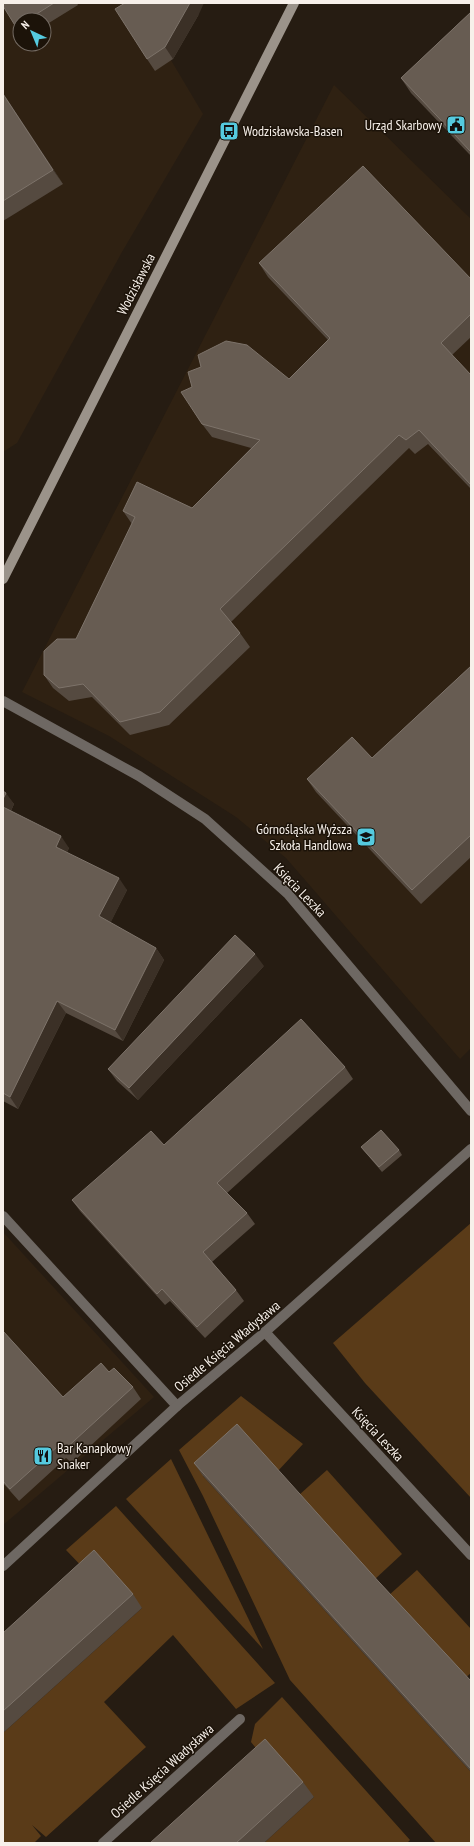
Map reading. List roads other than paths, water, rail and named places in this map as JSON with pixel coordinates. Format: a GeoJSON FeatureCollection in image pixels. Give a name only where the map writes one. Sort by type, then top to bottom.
{"type":"FeatureCollection","features":[{"type":"Feature","properties":{"kind":"street","name":"Wodzisławska"},"geometry":{"type":"LineString","coordinates":[[3,579],[294,3]]}},
{"type":"Feature","properties":{"kind":"street","name":"Księcia Leszka"},"geometry":{"type":"LineString","coordinates":[[3,701],[139,776],[205,819],[288,894],[471,1111]]}},
{"type":"Feature","properties":{"kind":"street","name":"Osiedle Księcia Władysława"},"geometry":{"type":"LineString","coordinates":[[3,1566],[177,1406],[265,1332],[471,1149]]}},
{"type":"Feature","properties":{"kind":"street"},"geometry":{"type":"LineString","coordinates":[[3,1216],[177,1406]]}},
{"type":"Feature","properties":{"kind":"street","name":"Księcia Leszka"},"geometry":{"type":"LineString","coordinates":[[265,1332],[471,1555]]}},
{"type":"Feature","properties":{"kind":"street","name":"Osiedle Księcia Władysława"},"geometry":{"type":"LineString","coordinates":[[103,1843],[240,1719]]}},
{"type":"Feature","properties":{"kind":"place","name":"Urząd Skarbowy"},"geometry":{"type":"Point","coordinates":[456,125]}},
{"type":"Feature","properties":{"kind":"place","name":"Wodzisławska-Basen"},"geometry":{"type":"Point","coordinates":[229,131]}},
{"type":"Feature","properties":{"kind":"place","name":"Górnośląska Wyższa Szkoła Handlowa"},"geometry":{"type":"Point","coordinates":[366,837]}},
{"type":"Feature","properties":{"kind":"place","name":"Bar Kanapkowy Snaker"},"geometry":{"type":"Point","coordinates":[43,1456]}}]}
